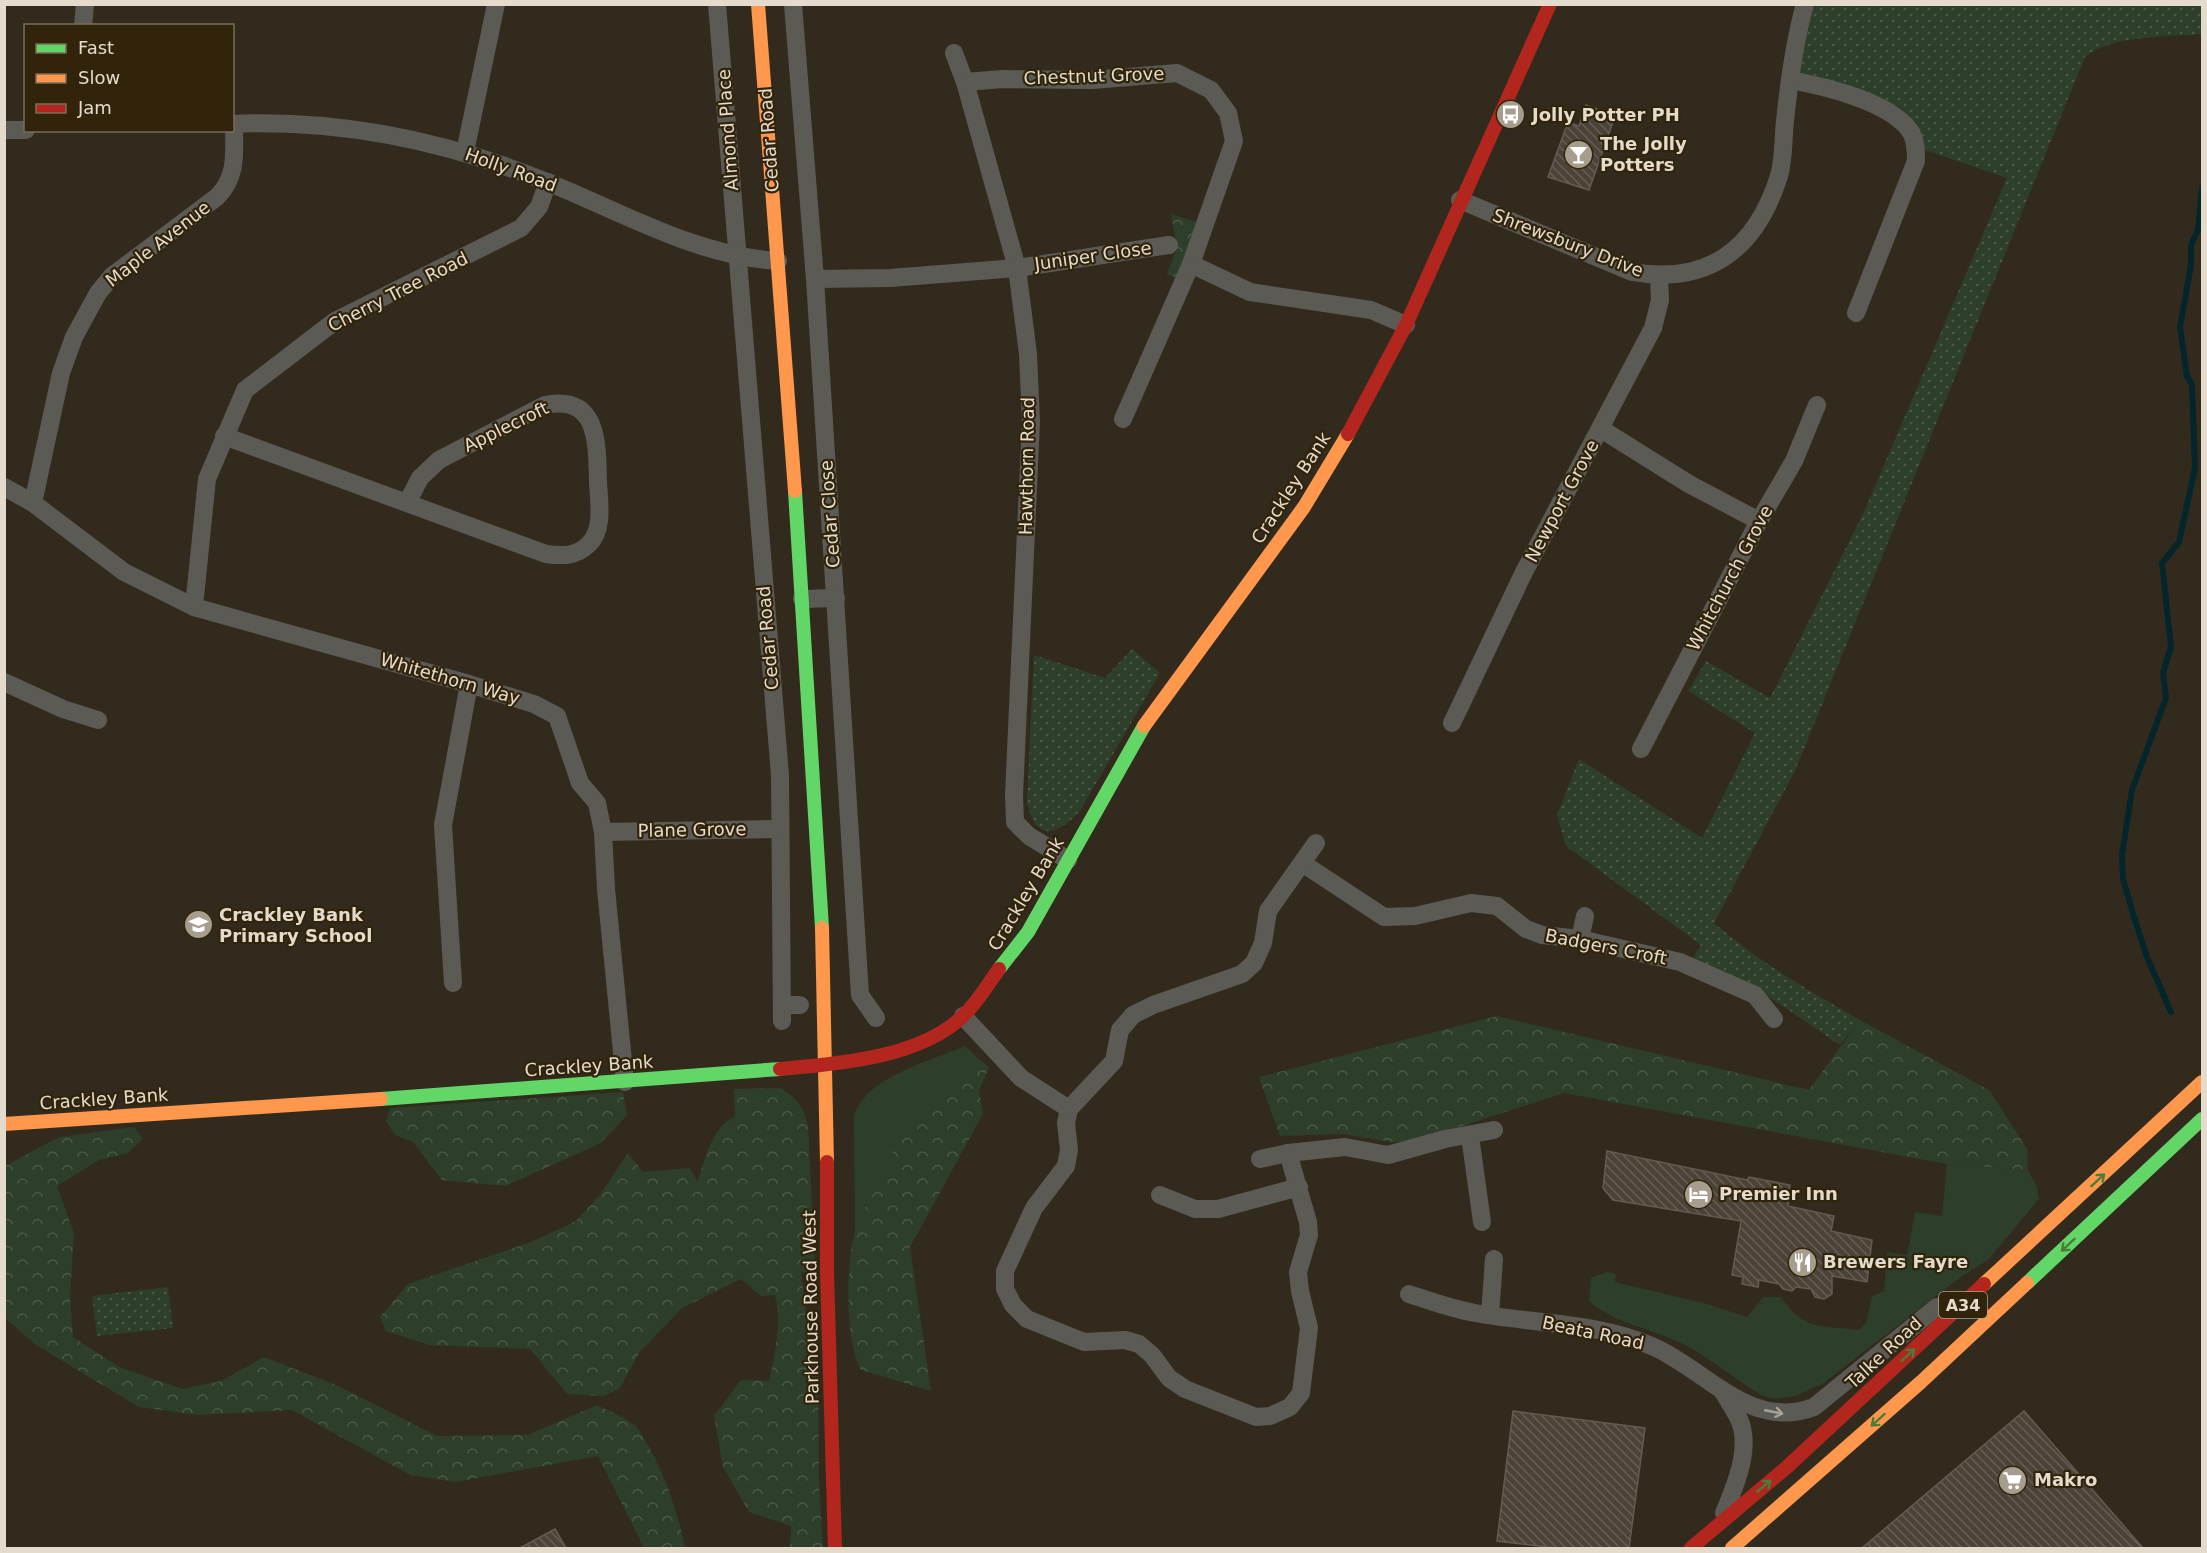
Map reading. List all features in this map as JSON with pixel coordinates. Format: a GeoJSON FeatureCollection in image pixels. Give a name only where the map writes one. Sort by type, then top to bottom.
{"type":"FeatureCollection","features":[{"type":"Feature","properties":{"kind":"main road","name":"Cedar Road"},"geometry":{"type":"LineString","coordinates":[[758,4],[821,885],[827,1065]]}},
{"type":"Feature","properties":{"kind":"main road","name":"Crackley Bank"},"geometry":{"type":"LineString","coordinates":[[4,1124],[626,1082],[827,1065],[900,1051],[945,1030],[963,1016],[1028,932],[1138,734],[1304,507],[1364,408],[1406,325],[1460,200],[1550,4]]}},
{"type":"Feature","properties":{"kind":"main road","name":"Parkhouse Road West"},"geometry":{"type":"LineString","coordinates":[[827,1065],[827,1272],[835,1548]]}},
{"type":"Feature","properties":{"kind":"main road","name":"Talke Road"},"geometry":{"type":"LineString","coordinates":[[1691,1548],[1787,1467],[2076,1202],[2202,1082]]}},
{"type":"Feature","properties":{"kind":"main road","name":"A34"},"geometry":{"type":"LineString","coordinates":[[1732,1548],[1921,1382],[2202,1119]]}},
{"type":"Feature","properties":{"kind":"street"},"geometry":{"type":"LineString","coordinates":[[83,24],[85,4]]}},
{"type":"Feature","properties":{"kind":"street"},"geometry":{"type":"LineString","coordinates":[[465,152],[496,4]]}},
{"type":"Feature","properties":{"kind":"street","name":"Almond Place"},"geometry":{"type":"LineString","coordinates":[[717,4],[729,132],[737,256]]}},
{"type":"Feature","properties":{"kind":"street","name":"Cedar Close"},"geometry":{"type":"LineString","coordinates":[[793,4],[815,279],[860,995],[876,1018]]}},
{"type":"Feature","properties":{"kind":"street","name":"Shrewsbury Drive"},"geometry":{"type":"LineString","coordinates":[[1460,200],[1632,272],[1659,276],[1697,272],[1727,258],[1753,231],[1779,174],[1796,36],[1805,4]]}},
{"type":"Feature","properties":{"kind":"street","name":"Hawthorn Road"},"geometry":{"type":"LineString","coordinates":[[954,53],[965,82],[1017,268],[1028,354],[1031,422],[1014,795],[1015,822],[1029,836],[1068,860]]}},
{"type":"Feature","properties":{"kind":"street","name":"Chestnut Grove"},"geometry":{"type":"LineString","coordinates":[[965,82],[1092,80],[1177,73],[1210,90],[1228,113],[1234,141],[1191,264],[1123,419]]}},
{"type":"Feature","properties":{"kind":"street"},"geometry":{"type":"LineString","coordinates":[[1790,80],[1829,87],[1892,114],[1911,133],[1917,147],[1916,162],[1856,314]]}},
{"type":"Feature","properties":{"kind":"street","name":"Holly Road"},"geometry":{"type":"LineString","coordinates":[[234,124],[276,122],[348,127],[465,152],[548,182],[687,241],[737,256],[778,261]]}},
{"type":"Feature","properties":{"kind":"street"},"geometry":{"type":"LineString","coordinates":[[4,130],[24,130]]}},
{"type":"Feature","properties":{"kind":"street","name":"Maple Avenue"},"geometry":{"type":"LineString","coordinates":[[33,503],[61,373],[86,313],[112,276],[218,197],[228,186],[234,169],[233,132]]}},
{"type":"Feature","properties":{"kind":"street","name":"Cherry Tree Road"},"geometry":{"type":"LineString","coordinates":[[194,607],[207,479],[245,390],[336,321],[521,228],[539,207],[548,182]]}},
{"type":"Feature","properties":{"kind":"street","name":"Juniper Close"},"geometry":{"type":"LineString","coordinates":[[1017,268],[1150,254],[1168,245]]}},
{"type":"Feature","properties":{"kind":"street","name":"Cedar Road"},"geometry":{"type":"LineString","coordinates":[[737,256],[780,775],[782,1013],[800,1005]]}},
{"type":"Feature","properties":{"kind":"street"},"geometry":{"type":"LineString","coordinates":[[1191,264],[1250,292],[1371,310],[1406,325]]}},
{"type":"Feature","properties":{"kind":"street"},"geometry":{"type":"LineString","coordinates":[[815,279],[890,278],[1017,268]]}},
{"type":"Feature","properties":{"kind":"street","name":"Newport Grove"},"geometry":{"type":"LineString","coordinates":[[1452,723],[1523,574],[1653,328],[1660,300],[1659,276]]}},
{"type":"Feature","properties":{"kind":"street","name":"Applecroft"},"geometry":{"type":"LineString","coordinates":[[224,436],[546,554],[567,557],[589,544],[600,523],[597,441],[592,423],[579,408],[561,402],[545,405],[439,460],[420,478],[407,503]]}},
{"type":"Feature","properties":{"kind":"street","name":"Whitchurch Grove"},"geometry":{"type":"LineString","coordinates":[[1641,749],[1759,521],[1794,461],[1817,405]]}},
{"type":"Feature","properties":{"kind":"street"},"geometry":{"type":"LineString","coordinates":[[1601,429],[1689,484],[1759,521]]}},
{"type":"Feature","properties":{"kind":"street","name":"Whitethorn Way"},"geometry":{"type":"LineString","coordinates":[[4,487],[33,503],[124,572],[194,607],[469,684],[534,704],[556,716],[580,783],[597,803],[603,832],[606,889],[626,1082]]}},
{"type":"Feature","properties":{"kind":"street","name":"Cedar Road"},"geometry":{"type":"LineString","coordinates":[[802,599],[836,598]]}},
{"type":"Feature","properties":{"kind":"street"},"geometry":{"type":"LineString","coordinates":[[4,682],[63,710],[98,720]]}},
{"type":"Feature","properties":{"kind":"street"},"geometry":{"type":"LineString","coordinates":[[453,983],[442,825],[469,684]]}},
{"type":"Feature","properties":{"kind":"street","name":"Plane Grove"},"geometry":{"type":"LineString","coordinates":[[603,832],[780,829]]}},
{"type":"Feature","properties":{"kind":"street"},"geometry":{"type":"LineString","coordinates":[[1288,1153],[1299,1187],[1309,1234],[1298,1272],[1300,1291],[1310,1328],[1301,1393],[1290,1407],[1270,1416],[1256,1417],[1185,1389],[1170,1378],[1152,1355],[1138,1344],[1125,1340],[1084,1342],[1028,1319],[1013,1305],[1005,1289],[1005,1271],[1034,1208],[1066,1166],[1069,1150],[1066,1123],[1069,1109],[1114,1061],[1120,1030],[1133,1014],[1242,974],[1254,963],[1263,943],[1268,911],[1316,843]]}},
{"type":"Feature","properties":{"kind":"street","name":"Badgers Croft"},"geometry":{"type":"LineString","coordinates":[[1302,862],[1384,916],[1415,916],[1471,903],[1497,906],[1526,929],[1542,935],[1580,939],[1680,962],[1755,995],[1774,1019]]}},
{"type":"Feature","properties":{"kind":"street"},"geometry":{"type":"LineString","coordinates":[[1580,939],[1585,916]]}},
{"type":"Feature","properties":{"kind":"street"},"geometry":{"type":"LineString","coordinates":[[963,1016],[1021,1077],[1069,1109]]}},
{"type":"Feature","properties":{"kind":"street"},"geometry":{"type":"LineString","coordinates":[[1260,1159],[1288,1153],[1345,1147],[1388,1155],[1444,1139],[1494,1130]]}},
{"type":"Feature","properties":{"kind":"street"},"geometry":{"type":"LineString","coordinates":[[1470,1136],[1482,1222]]}},
{"type":"Feature","properties":{"kind":"street"},"geometry":{"type":"LineString","coordinates":[[1160,1195],[1195,1209],[1218,1209],[1299,1187]]}},
{"type":"Feature","properties":{"kind":"street","name":"Beata Road"},"geometry":{"type":"LineString","coordinates":[[1408,1294],[1490,1315],[1566,1324],[1621,1336],[1654,1347],[1748,1405],[1778,1414],[1800,1412],[1814,1407],[1967,1283],[2076,1202]]}},
{"type":"Feature","properties":{"kind":"street"},"geometry":{"type":"LineString","coordinates":[[1490,1315],[1494,1259]]}},
{"type":"Feature","properties":{"kind":"street","name":"Beata Road"},"geometry":{"type":"LineString","coordinates":[[1719,1524],[1737,1480],[1743,1453],[1740,1421],[1721,1389]]}},
{"type":"Feature","properties":{"kind":"green space"},"geometry":{"type":"Polygon","coordinates":[[[1805,5],[2202,5],[2202,34],[2124,41],[2096,50],[2085,57],[1795,771],[1714,923],[1803,987],[1860,1020],[1840,1045],[1759,990],[1691,961],[1701,945],[1566,846],[1557,815],[1579,759],[1702,838],[1755,733],[1688,691],[1706,661],[1770,698],[1864,512],[2007,178],[1916,147],[1904,124],[1790,80],[1805,5]]]}},
{"type":"Feature","properties":{"kind":"green space"},"geometry":{"type":"Polygon","coordinates":[[[1171,214],[1196,222],[1178,279],[1167,274],[1177,248],[1171,214]]]}},
{"type":"Feature","properties":{"kind":"green space"},"geometry":{"type":"Polygon","coordinates":[[[1132,649],[1160,673],[1080,811],[1055,830],[1042,829],[1031,816],[1027,803],[1034,655],[1105,678],[1132,649]]]}},
{"type":"Feature","properties":{"kind":"green space"},"geometry":{"type":"Polygon","coordinates":[[[1497,1016],[1809,1090],[1860,1020],[1989,1090],[2027,1149],[2028,1170],[1947,1164],[1564,1093],[1413,1142],[1391,1142],[1342,1134],[1280,1136],[1259,1077],[1497,1016]]]}},
{"type":"Feature","properties":{"kind":"green space"},"geometry":{"type":"Polygon","coordinates":[[[965,1046],[980,1060],[907,1130],[855,1237],[854,1117],[860,1103],[871,1091],[900,1072],[965,1046]]]}},
{"type":"Feature","properties":{"kind":"green space"},"geometry":{"type":"Polygon","coordinates":[[[980,1060],[989,1067],[979,1091],[983,1114],[910,1247],[931,1391],[861,1370],[852,1342],[850,1326],[848,1290],[852,1244],[860,1219],[876,1185],[907,1129],[932,1101],[980,1060]]]}},
{"type":"Feature","properties":{"kind":"green space"},"geometry":{"type":"Polygon","coordinates":[[[780,1088],[799,1104],[808,1126],[815,1269],[801,1273],[808,1330],[818,1365],[819,1482],[823,1548],[790,1548],[791,1526],[749,1512],[723,1467],[714,1416],[741,1380],[769,1381],[778,1327],[775,1295],[761,1296],[741,1279],[682,1308],[641,1350],[619,1389],[604,1396],[567,1394],[530,1349],[429,1345],[386,1331],[380,1317],[408,1284],[531,1242],[576,1221],[600,1195],[628,1153],[643,1172],[690,1168],[697,1182],[706,1154],[715,1136],[727,1121],[735,1117],[734,1089],[780,1088]]]}},
{"type":"Feature","properties":{"kind":"green space"},"geometry":{"type":"Polygon","coordinates":[[[623,1092],[627,1115],[601,1143],[506,1186],[442,1180],[413,1142],[395,1135],[386,1121],[390,1108],[623,1092]]]}},
{"type":"Feature","properties":{"kind":"green space"},"geometry":{"type":"Polygon","coordinates":[[[134,1127],[143,1139],[128,1153],[99,1160],[57,1186],[74,1233],[70,1298],[73,1337],[119,1367],[182,1389],[221,1381],[264,1357],[336,1385],[437,1436],[528,1435],[597,1405],[629,1421],[637,1428],[645,1441],[667,1486],[685,1548],[644,1548],[598,1456],[456,1482],[410,1475],[292,1410],[197,1415],[139,1407],[36,1345],[5,1318],[5,1166],[59,1137],[134,1127]]]}},
{"type":"Feature","properties":{"kind":"green space"},"geometry":{"type":"Polygon","coordinates":[[[1947,1164],[2028,1170],[2037,1187],[2039,1199],[1988,1260],[1962,1276],[1822,1384],[1795,1396],[1774,1399],[1763,1396],[1689,1347],[1611,1316],[1589,1301],[1591,1278],[1607,1272],[1616,1274],[1615,1282],[1707,1304],[1747,1317],[1763,1297],[1781,1297],[1798,1316],[1806,1321],[1823,1326],[1858,1330],[1866,1323],[1872,1296],[1884,1291],[1887,1252],[1907,1255],[1915,1212],[1942,1216],[1947,1164]]]}},
{"type":"Feature","properties":{"kind":"green space"},"geometry":{"type":"Polygon","coordinates":[[[168,1287],[173,1328],[97,1336],[92,1296],[168,1287]]]}},
{"type":"Feature","properties":{"kind":"building","name":"The Jolly Potters"},"geometry":{"type":"Polygon","coordinates":[[[1586,105],[1615,116],[1589,190],[1548,177],[1568,122],[1579,126],[1586,105]]]}},
{"type":"Feature","properties":{"kind":"building"},"geometry":{"type":"Polygon","coordinates":[[[1607,1151],[1747,1180],[1749,1177],[1790,1185],[1788,1206],[1834,1216],[1831,1231],[1872,1240],[1867,1282],[1832,1276],[1832,1294],[1824,1299],[1815,1297],[1811,1289],[1796,1287],[1792,1291],[1783,1289],[1779,1284],[1759,1280],[1758,1287],[1742,1284],[1743,1277],[1732,1275],[1741,1221],[1613,1200],[1603,1188],[1607,1151]]]}},
{"type":"Feature","properties":{"kind":"building"},"geometry":{"type":"Polygon","coordinates":[[[1513,1411],[1645,1428],[1629,1548],[1557,1548],[1497,1541],[1513,1411]]]}},
{"type":"Feature","properties":{"kind":"building","name":"Makro"},"geometry":{"type":"Polygon","coordinates":[[[2024,1411],[2143,1548],[1862,1548],[2024,1411]]]}},
{"type":"Feature","properties":{"kind":"building"},"geometry":{"type":"Polygon","coordinates":[[[555,1529],[566,1548],[520,1548],[555,1529]]]}},
{"type":"Feature","properties":{"kind":"waterway"},"geometry":{"type":"LineString","coordinates":[[2171,1012],[2147,957],[2134,917],[2123,879],[2122,855],[2132,790],[2166,698],[2163,673],[2171,647],[2162,563],[2179,542],[2195,468],[2192,385],[2187,376],[2180,327],[2191,265],[2191,245],[2198,230],[2202,188]]}},
{"type":"Feature","properties":{"kind":"traffic: fast"},"geometry":{"type":"LineString","coordinates":[[795,491],[822,928]]}},
{"type":"Feature","properties":{"kind":"traffic: fast"},"geometry":{"type":"LineString","coordinates":[[999,969],[1028,932],[1144,726]]}},
{"type":"Feature","properties":{"kind":"traffic: fast"},"geometry":{"type":"LineString","coordinates":[[381,1099],[780,1069]]}},
{"type":"Feature","properties":{"kind":"traffic: fast"},"geometry":{"type":"LineString","coordinates":[[2027,1283],[2202,1119]]}},
{"type":"Feature","properties":{"kind":"traffic: slow"},"geometry":{"type":"LineString","coordinates":[[758,4],[795,491]]}},
{"type":"Feature","properties":{"kind":"traffic: slow"},"geometry":{"type":"LineString","coordinates":[[1144,726],[1304,507],[1348,434]]}},
{"type":"Feature","properties":{"kind":"traffic: slow"},"geometry":{"type":"LineString","coordinates":[[822,928],[827,1162]]}},
{"type":"Feature","properties":{"kind":"traffic: slow"},"geometry":{"type":"LineString","coordinates":[[1984,1284],[2202,1082]]}},
{"type":"Feature","properties":{"kind":"traffic: slow"},"geometry":{"type":"LineString","coordinates":[[4,1124],[381,1099]]}},
{"type":"Feature","properties":{"kind":"traffic: slow"},"geometry":{"type":"LineString","coordinates":[[1732,1548],[1921,1382],[2027,1283]]}},
{"type":"Feature","properties":{"kind":"traffic: jam"},"geometry":{"type":"LineString","coordinates":[[1348,434],[1406,325],[1550,4]]}},
{"type":"Feature","properties":{"kind":"traffic: jam"},"geometry":{"type":"LineString","coordinates":[[780,1069],[852,1061],[901,1050],[924,1041],[945,1030],[963,1016],[999,969]]}},
{"type":"Feature","properties":{"kind":"traffic: jam"},"geometry":{"type":"LineString","coordinates":[[827,1162],[827,1272],[835,1548]]}},
{"type":"Feature","properties":{"kind":"traffic: jam"},"geometry":{"type":"LineString","coordinates":[[1691,1548],[1787,1467],[1984,1284]]}},
{"type":"Feature","properties":{"kind":"place","name":"Jolly Potter PH"},"geometry":{"type":"Point","coordinates":[1511,115]}},
{"type":"Feature","properties":{"kind":"place","name":"The Jolly Potters"},"geometry":{"type":"Point","coordinates":[1579,154]}},
{"type":"Feature","properties":{"kind":"place","name":"Crackley Bank Primary School"},"geometry":{"type":"Point","coordinates":[198,925]}},
{"type":"Feature","properties":{"kind":"place","name":"Premier Inn"},"geometry":{"type":"Point","coordinates":[1698,1194]}},
{"type":"Feature","properties":{"kind":"place","name":"Brewers Fayre"},"geometry":{"type":"Point","coordinates":[1802,1262]}},
{"type":"Feature","properties":{"kind":"place","name":"Makro"},"geometry":{"type":"Point","coordinates":[2013,1480]}}]}
